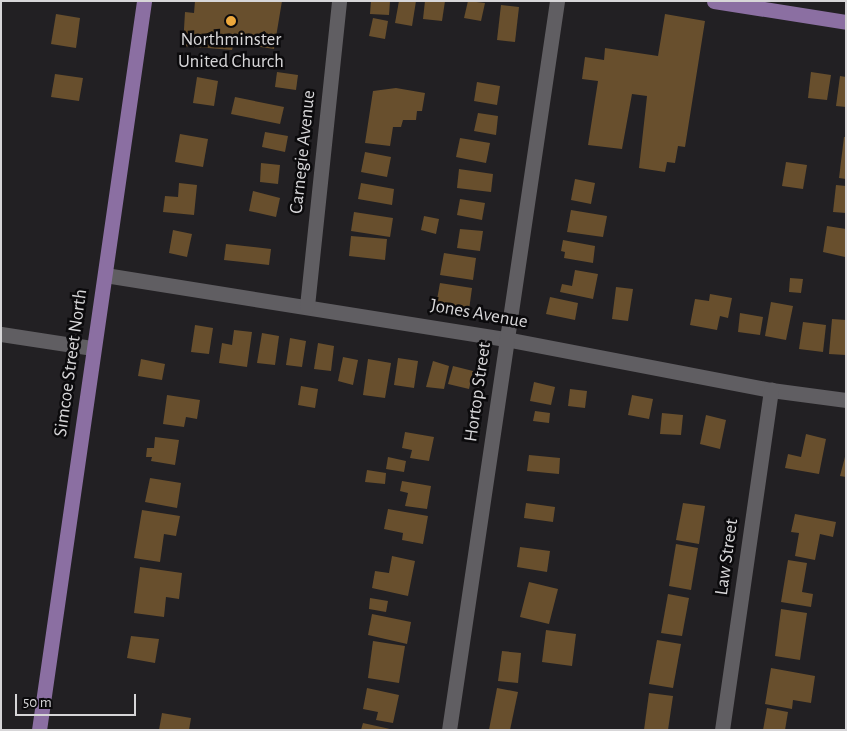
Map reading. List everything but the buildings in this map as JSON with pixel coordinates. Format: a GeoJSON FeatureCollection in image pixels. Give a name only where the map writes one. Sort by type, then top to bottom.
{"type":"FeatureCollection","features":[{"type":"Feature","properties":{"kind":"main road","name":"Simcoe Street North"},"geometry":{"type":"LineString","coordinates":[[39,730],[144,1]]}},
{"type":"Feature","properties":{"kind":"main road"},"geometry":{"type":"LineString","coordinates":[[714,1],[846,22]]}},
{"type":"Feature","properties":{"kind":"street","name":"Carnegie Avenue"},"geometry":{"type":"LineString","coordinates":[[307,306],[339,1]]}},
{"type":"Feature","properties":{"kind":"street","name":"Hortop Street"},"geometry":{"type":"LineString","coordinates":[[449,730],[557,1]]}},
{"type":"Feature","properties":{"kind":"street","name":"Jones Avenue"},"geometry":{"type":"LineString","coordinates":[[105,275],[506,339],[771,390],[846,400]]}},
{"type":"Feature","properties":{"kind":"street"},"geometry":{"type":"LineString","coordinates":[[1,334],[93,348]]}},
{"type":"Feature","properties":{"kind":"street","name":"Law Street"},"geometry":{"type":"LineString","coordinates":[[722,730],[771,390]]}},
{"type":"Feature","properties":{"kind":"place","name":"Northminster United Church"},"geometry":{"type":"Point","coordinates":[231,21]}}]}
